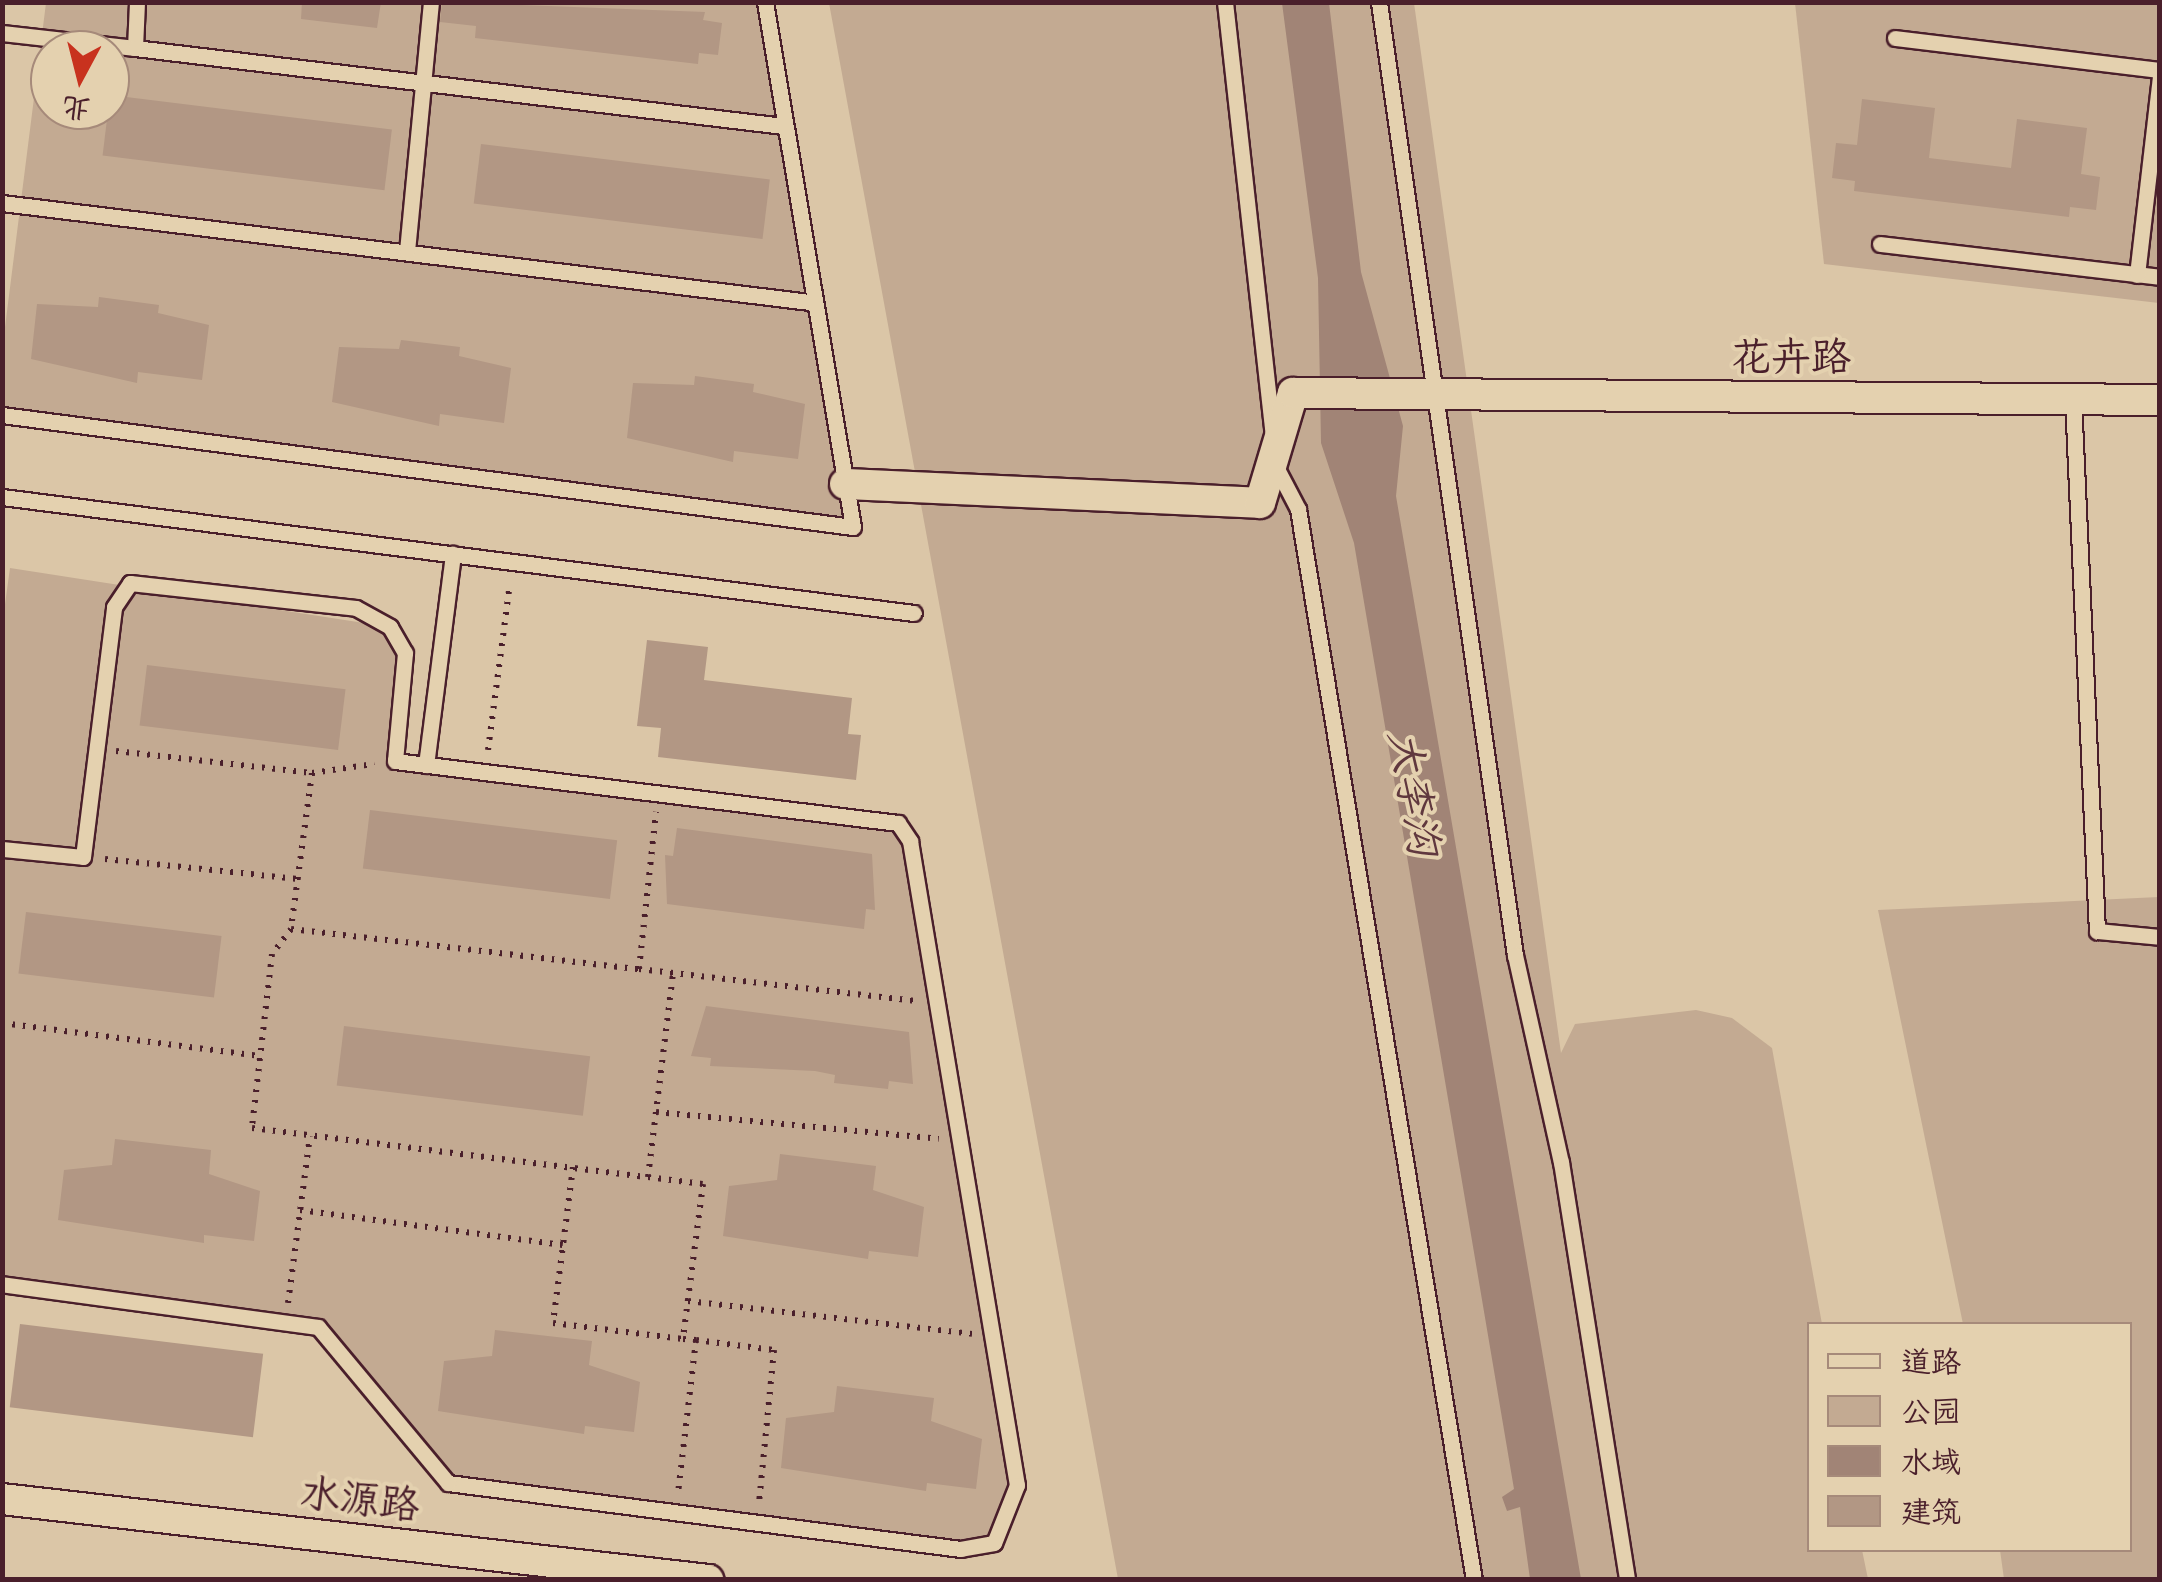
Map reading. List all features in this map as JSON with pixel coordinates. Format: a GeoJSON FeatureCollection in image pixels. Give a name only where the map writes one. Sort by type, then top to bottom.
{"type":"FeatureCollection","features":[{"type":"Feature","properties":{"kind":"street","name":"花卉路"},"geometry":{"type":"LineString","coordinates":[[1273,460],[1293,393],[2160,400]]}},
{"type":"Feature","properties":{"kind":"street"},"geometry":{"type":"LineString","coordinates":[[845,484],[1260,503],[1273,460]]}},
{"type":"Feature","properties":{"kind":"street","name":"水源路"},"geometry":{"type":"LineString","coordinates":[[2,1499],[510,1568],[708,1580]]}},
{"type":"Feature","properties":{"kind":"lane"},"geometry":{"type":"LineString","coordinates":[[135,48],[137,2]]}},
{"type":"Feature","properties":{"kind":"lane"},"geometry":{"type":"LineString","coordinates":[[408,251],[432,2]]}},
{"type":"Feature","properties":{"kind":"lane"},"geometry":{"type":"LineString","coordinates":[[2,414],[853,527],[809,302],[765,2]]}},
{"type":"Feature","properties":{"kind":"lane"},"geometry":{"type":"LineString","coordinates":[[1225,2],[1270,354],[1273,460],[1298,509],[1474,1580]]}},
{"type":"Feature","properties":{"kind":"lane"},"geometry":{"type":"LineString","coordinates":[[1379,2],[1430,394],[1516,954],[1561,1162],[1627,1580]]}},
{"type":"Feature","properties":{"kind":"lane"},"geometry":{"type":"LineString","coordinates":[[2,33],[783,126]]}},
{"type":"Feature","properties":{"kind":"lane"},"geometry":{"type":"LineString","coordinates":[[1895,38],[2160,73],[2137,275]]}},
{"type":"Feature","properties":{"kind":"lane"},"geometry":{"type":"LineString","coordinates":[[2,203],[809,302]]}},
{"type":"Feature","properties":{"kind":"lane"},"geometry":{"type":"LineString","coordinates":[[1880,244],[2160,277]]}},
{"type":"Feature","properties":{"kind":"lane"},"geometry":{"type":"LineString","coordinates":[[2073,399],[2096,931],[2160,937]]}},
{"type":"Feature","properties":{"kind":"lane"},"geometry":{"type":"LineString","coordinates":[[2,497],[914,613]]}},
{"type":"Feature","properties":{"kind":"lane"},"geometry":{"type":"LineString","coordinates":[[426,765],[453,554]]}},
{"type":"Feature","properties":{"kind":"lane"},"geometry":{"type":"LineString","coordinates":[[2,849],[83,857],[114,607],[130,583],[356,608],[390,627],[405,654],[394,761],[659,790],[898,823],[910,841],[1017,1485],[994,1543],[961,1550],[448,1483],[318,1327],[2,1284]]}},
{"type":"Feature","properties":{"kind":"path"},"geometry":{"type":"LineString","coordinates":[[485,771],[513,562]]}},
{"type":"Feature","properties":{"kind":"path"},"geometry":{"type":"LineString","coordinates":[[97,749],[312,773],[394,761]]}},
{"type":"Feature","properties":{"kind":"path"},"geometry":{"type":"LineString","coordinates":[[312,773],[292,929],[272,954],[252,1128],[703,1184],[683,1339]]}},
{"type":"Feature","properties":{"kind":"path"},"geometry":{"type":"LineString","coordinates":[[639,969],[659,790]]}},
{"type":"Feature","properties":{"kind":"path"},"geometry":{"type":"LineString","coordinates":[[83,857],[298,879]]}},
{"type":"Feature","properties":{"kind":"path"},"geometry":{"type":"LineString","coordinates":[[292,929],[937,1004]]}},
{"type":"Feature","properties":{"kind":"path"},"geometry":{"type":"LineString","coordinates":[[648,1177],[673,973]]}},
{"type":"Feature","properties":{"kind":"path"},"geometry":{"type":"LineString","coordinates":[[2,1023],[260,1056]]}},
{"type":"Feature","properties":{"kind":"path"},"geometry":{"type":"LineString","coordinates":[[656,1112],[960,1141]]}},
{"type":"Feature","properties":{"kind":"path"},"geometry":{"type":"LineString","coordinates":[[286,1322],[310,1136]]}},
{"type":"Feature","properties":{"kind":"path"},"geometry":{"type":"LineString","coordinates":[[573,1168],[553,1323],[774,1350],[756,1523]]}},
{"type":"Feature","properties":{"kind":"path"},"geometry":{"type":"LineString","coordinates":[[300,1210],[563,1245]]}},
{"type":"Feature","properties":{"kind":"path"},"geometry":{"type":"LineString","coordinates":[[688,1300],[993,1337]]}},
{"type":"Feature","properties":{"kind":"path"},"geometry":{"type":"LineString","coordinates":[[676,1513],[696,1340]]}},
{"type":"Feature","properties":{"kind":"green space"},"geometry":{"type":"Polygon","coordinates":[[[46,3],[765,3],[853,527],[3,415],[3,343],[30,130],[130,130],[130,30],[43,30],[46,3]]]}},
{"type":"Feature","properties":{"kind":"green space"},"geometry":{"type":"Polygon","coordinates":[[[829,3],[1414,3],[1561,1053],[1575,1024],[1696,1010],[1732,1018],[1772,1048],[1822,1322],[1807,1322],[1807,1552],[1862,1552],[1868,1579],[1118,1579],[829,3]]]}},
{"type":"Feature","properties":{"kind":"green space"},"geometry":{"type":"Polygon","coordinates":[[[1795,3],[2159,3],[2159,303],[1824,264],[1795,3]]]}},
{"type":"Feature","properties":{"kind":"green space"},"geometry":{"type":"Polygon","coordinates":[[[10,568],[390,627],[405,653],[395,760],[872,814],[910,841],[1017,1485],[994,1543],[961,1549],[448,1483],[318,1327],[3,1284],[2,626],[10,568]]]}},
{"type":"Feature","properties":{"kind":"green space"},"geometry":{"type":"Polygon","coordinates":[[[2159,897],[2159,1579],[2004,1579],[2000,1552],[2132,1552],[2132,1322],[1963,1322],[1878,910],[2159,897]]]}},
{"type":"Feature","properties":{"kind":"water","name":"大李沟"},"geometry":{"type":"Polygon","coordinates":[[[1282,3],[1329,3],[1361,272],[1403,426],[1396,496],[1581,1579],[1530,1579],[1520,1507],[1507,1511],[1502,1497],[1514,1489],[1354,543],[1321,443],[1318,278],[1282,3]]]}},
{"type":"Feature","properties":{"kind":"building"},"geometry":{"type":"Polygon","coordinates":[[[302,2],[381,2],[377,28],[301,19],[302,2]]]}},
{"type":"Feature","properties":{"kind":"building"},"geometry":{"type":"Polygon","coordinates":[[[442,2],[705,12],[703,20],[722,23],[718,55],[699,53],[698,64],[475,38],[476,26],[440,22],[442,2]]]}},
{"type":"Feature","properties":{"kind":"building"},"geometry":{"type":"Polygon","coordinates":[[[130,97],[392,130],[384,190],[103,156],[106,130],[130,130],[130,97]]]}},
{"type":"Feature","properties":{"kind":"building"},"geometry":{"type":"Polygon","coordinates":[[[1862,99],[1935,108],[1929,158],[2011,168],[2017,119],[2087,128],[2081,174],[2100,177],[2096,210],[2070,207],[2069,217],[1854,191],[1855,181],[1832,178],[1836,143],[1857,145],[1862,99]]]}},
{"type":"Feature","properties":{"kind":"building"},"geometry":{"type":"Polygon","coordinates":[[[481,144],[770,179],[763,239],[474,204],[481,144]]]}},
{"type":"Feature","properties":{"kind":"building"},"geometry":{"type":"Polygon","coordinates":[[[99,297],[159,305],[158,313],[209,325],[202,380],[138,372],[137,383],[31,359],[37,304],[98,307],[99,297]]]}},
{"type":"Feature","properties":{"kind":"building"},"geometry":{"type":"Polygon","coordinates":[[[401,340],[460,347],[459,356],[511,368],[504,423],[440,414],[439,426],[332,402],[339,347],[399,349],[401,340]]]}},
{"type":"Feature","properties":{"kind":"building"},"geometry":{"type":"Polygon","coordinates":[[[695,376],[754,384],[753,392],[805,404],[798,459],[734,451],[733,462],[627,438],[633,383],[694,385],[695,376]]]}},
{"type":"Feature","properties":{"kind":"building"},"geometry":{"type":"Polygon","coordinates":[[[647,640],[708,647],[704,680],[852,698],[848,734],[861,735],[856,780],[658,757],[661,728],[637,726],[647,640]]]}},
{"type":"Feature","properties":{"kind":"building"},"geometry":{"type":"Polygon","coordinates":[[[147,665],[346,689],[338,750],[140,726],[147,665]]]}},
{"type":"Feature","properties":{"kind":"building"},"geometry":{"type":"Polygon","coordinates":[[[370,810],[617,840],[610,899],[363,869],[370,810]]]}},
{"type":"Feature","properties":{"kind":"building"},"geometry":{"type":"Polygon","coordinates":[[[677,828],[872,854],[875,910],[866,909],[864,929],[667,904],[665,855],[673,856],[677,828]]]}},
{"type":"Feature","properties":{"kind":"building"},"geometry":{"type":"Polygon","coordinates":[[[26,912],[222,936],[214,998],[18,974],[26,912]]]}},
{"type":"Feature","properties":{"kind":"building"},"geometry":{"type":"Polygon","coordinates":[[[706,1006],[909,1032],[913,1084],[889,1081],[888,1089],[834,1083],[835,1075],[815,1071],[710,1066],[711,1058],[691,1056],[706,1006]]]}},
{"type":"Feature","properties":{"kind":"building"},"geometry":{"type":"Polygon","coordinates":[[[344,1026],[590,1056],[583,1116],[337,1086],[344,1026]]]}},
{"type":"Feature","properties":{"kind":"building"},"geometry":{"type":"Polygon","coordinates":[[[115,1139],[211,1150],[209,1174],[260,1191],[254,1241],[204,1235],[204,1243],[58,1220],[64,1170],[112,1165],[115,1139]]]}},
{"type":"Feature","properties":{"kind":"building"},"geometry":{"type":"Polygon","coordinates":[[[780,1154],[876,1166],[873,1190],[924,1207],[918,1257],[869,1251],[868,1259],[723,1236],[729,1186],[777,1180],[780,1154]]]}},
{"type":"Feature","properties":{"kind":"building"},"geometry":{"type":"Polygon","coordinates":[[[20,1324],[263,1354],[253,1437],[10,1407],[20,1324]]]}},
{"type":"Feature","properties":{"kind":"building"},"geometry":{"type":"Polygon","coordinates":[[[495,1330],[592,1341],[589,1365],[640,1382],[634,1432],[585,1426],[584,1434],[438,1411],[444,1361],[492,1356],[495,1330]]]}},
{"type":"Feature","properties":{"kind":"building"},"geometry":{"type":"Polygon","coordinates":[[[837,1386],[934,1398],[931,1421],[982,1439],[976,1489],[927,1483],[926,1491],[781,1468],[786,1418],[834,1412],[837,1386]]]}}]}
